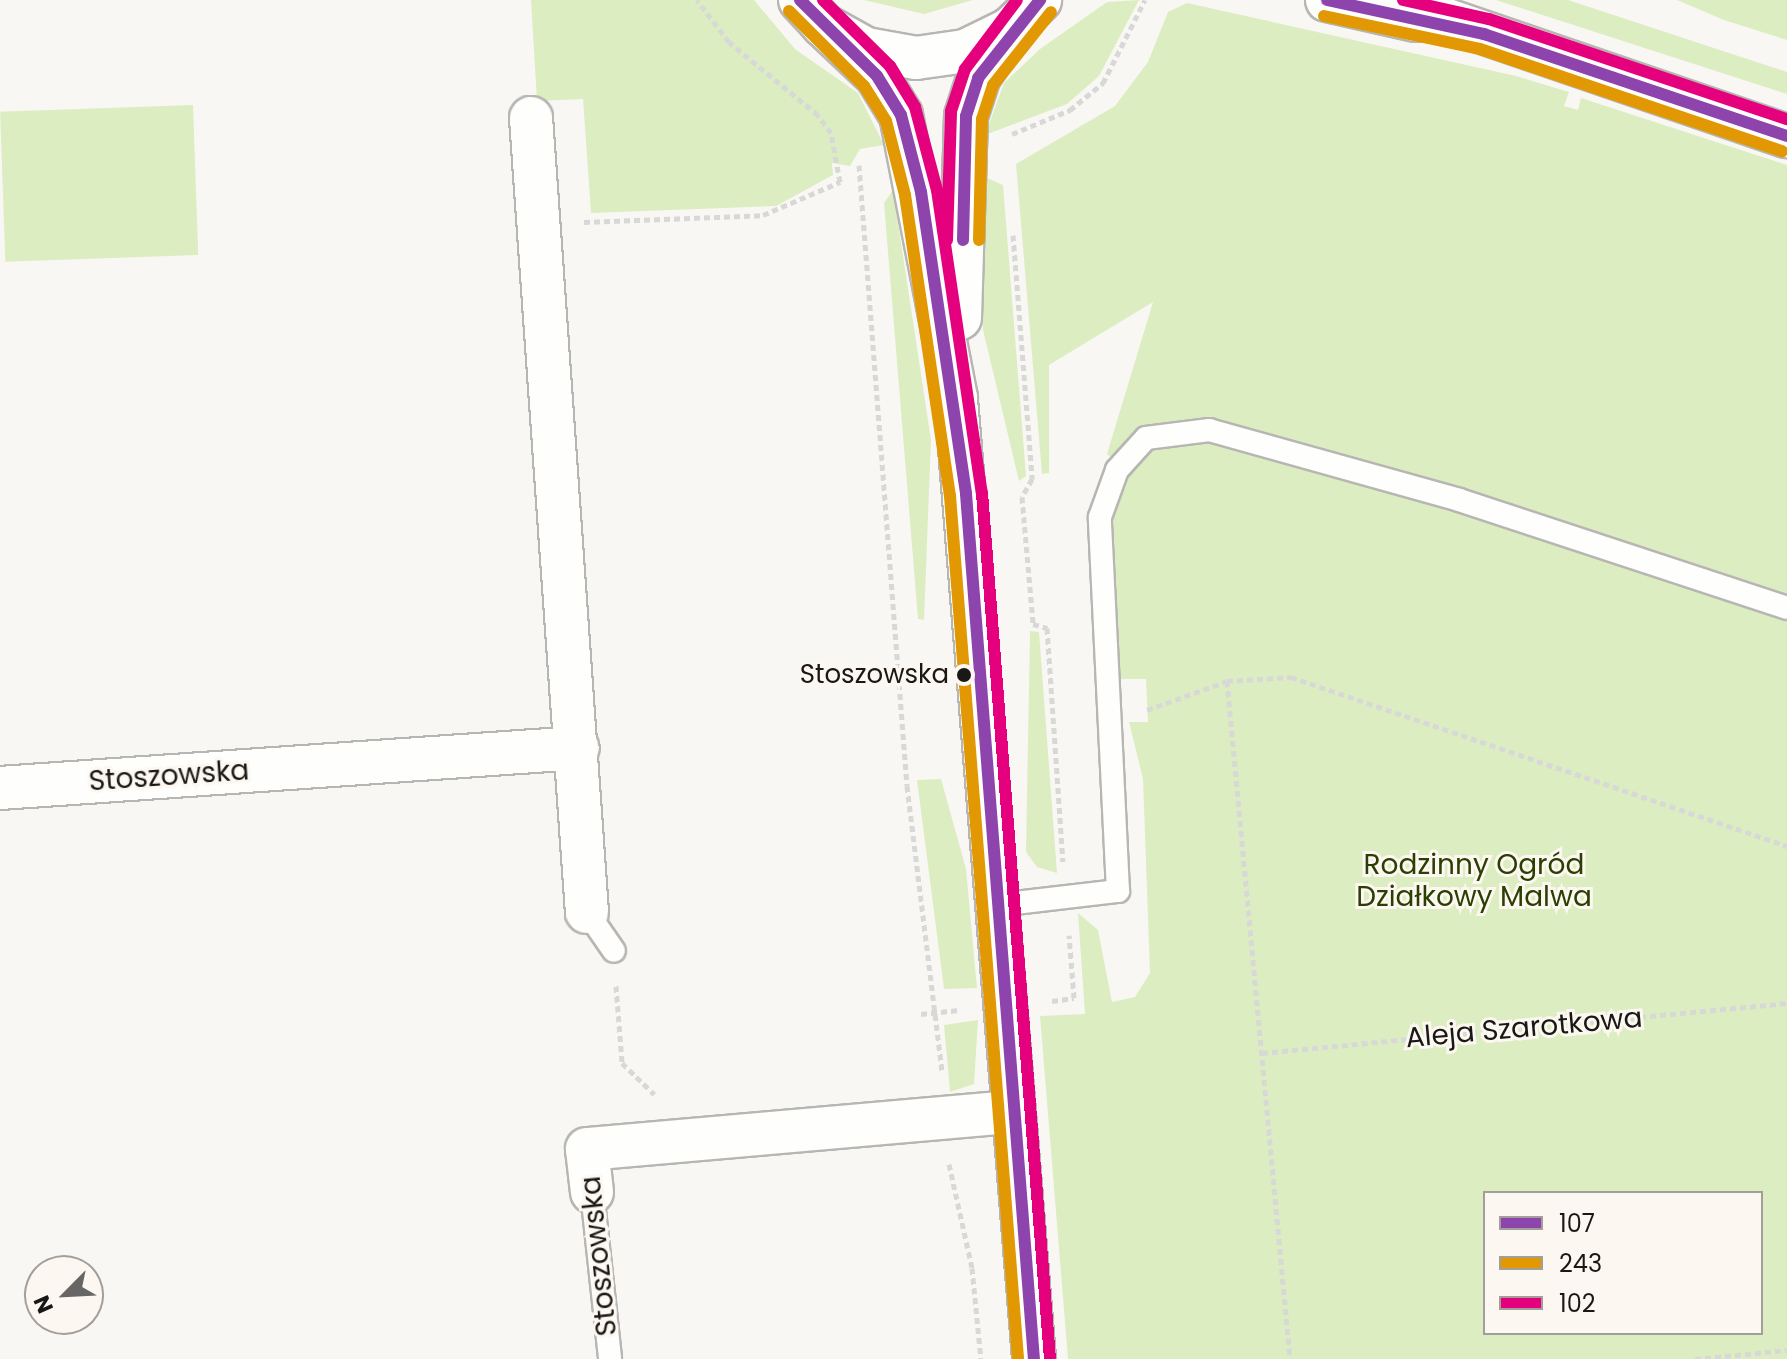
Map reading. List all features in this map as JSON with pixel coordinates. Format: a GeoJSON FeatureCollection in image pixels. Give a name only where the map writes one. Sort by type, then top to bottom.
{"type":"FeatureCollection","features":[{"type":"Feature","properties":{"kind":"street"},"geometry":{"type":"LineString","coordinates":[[956,399],[963,144],[978,78],[1010,29],[1040,0]]}},
{"type":"Feature","properties":{"kind":"street"},"geometry":{"type":"LineString","coordinates":[[1327,0],[1484,34]]}},
{"type":"Feature","properties":{"kind":"street"},"geometry":{"type":"LineString","coordinates":[[1389,0],[1787,136]]}},
{"type":"Feature","properties":{"kind":"street"},"geometry":{"type":"LineString","coordinates":[[811,13],[866,49],[916,58],[965,51],[1010,29]]}},
{"type":"Feature","properties":{"kind":"street"},"geometry":{"type":"LineString","coordinates":[[811,13],[877,76],[901,115],[911,151],[956,399],[1034,1359]]}},
{"type":"Feature","properties":{"kind":"street"},"geometry":{"type":"LineString","coordinates":[[531,118],[578,748],[587,912]]}},
{"type":"Feature","properties":{"kind":"street","name":"Stoszowska"},"geometry":{"type":"LineString","coordinates":[[0,788],[578,748]]}},
{"type":"Feature","properties":{"kind":"street","name":"Stoszowska"},"geometry":{"type":"LineString","coordinates":[[592,1192],[587,1149],[1013,1112]]}},
{"type":"Feature","properties":{"kind":"lane"},"geometry":{"type":"LineString","coordinates":[[998,905],[1118,891],[1107,713],[1100,517],[1117,470],[1146,438],[1209,430],[1459,500],[1787,608]]}},
{"type":"Feature","properties":{"kind":"lane"},"geometry":{"type":"LineString","coordinates":[[587,912],[614,951]]}},
{"type":"Feature","properties":{"kind":"lane","name":"Stoszowska"},"geometry":{"type":"LineString","coordinates":[[592,1192],[610,1359]]}},
{"type":"Feature","properties":{"kind":"path"},"geometry":{"type":"LineString","coordinates":[[540,225],[763,215],[840,182],[831,133],[818,115],[729,42],[697,0]]}},
{"type":"Feature","properties":{"kind":"path"},"geometry":{"type":"LineString","coordinates":[[963,144],[1028,129],[1070,110],[1103,83],[1145,0]]}},
{"type":"Feature","properties":{"kind":"path"},"geometry":{"type":"LineString","coordinates":[[911,151],[859,165],[907,786],[937,1012],[945,1118],[981,1359]]}},
{"type":"Feature","properties":{"kind":"path"},"geometry":{"type":"LineString","coordinates":[[921,1014],[1074,998],[1047,628],[1033,624],[1022,497],[1032,479],[1012,219]]}},
{"type":"Feature","properties":{"kind":"path"},"geometry":{"type":"LineString","coordinates":[[1107,713],[1147,710],[1227,681],[1291,677],[1787,846]]}},
{"type":"Feature","properties":{"kind":"path"},"geometry":{"type":"LineString","coordinates":[[1227,681],[1290,1359]]}},
{"type":"Feature","properties":{"kind":"path"},"geometry":{"type":"LineString","coordinates":[[614,951],[622,1063],[662,1102]]}},
{"type":"Feature","properties":{"kind":"path","name":"Aleja Szarotkowa"},"geometry":{"type":"LineString","coordinates":[[1262,1053],[1787,1003]]}},
{"type":"Feature","properties":{"kind":"path"},"geometry":{"type":"LineString","coordinates":[[1695,1359],[1787,1350]]}},
{"type":"Feature","properties":{"kind":"green space"},"geometry":{"type":"Polygon","coordinates":[[[531,0],[754,0],[795,49],[858,93],[884,145],[860,149],[850,166],[832,163],[833,175],[776,206],[591,213],[583,99],[537,101],[531,0]]]}},
{"type":"Feature","properties":{"kind":"green space"},"geometry":{"type":"Polygon","coordinates":[[[864,0],[973,0],[924,14],[864,0]]]}},
{"type":"Feature","properties":{"kind":"green space"},"geometry":{"type":"Polygon","coordinates":[[[1139,0],[1099,76],[1067,104],[985,135],[1004,83],[1040,49],[1107,2],[1139,0]]]}},
{"type":"Feature","properties":{"kind":"green space"},"geometry":{"type":"Polygon","coordinates":[[[1496,0],[1568,0],[1787,72],[1787,94],[1496,0]]]}},
{"type":"Feature","properties":{"kind":"green space"},"geometry":{"type":"Polygon","coordinates":[[[1677,0],[1787,0],[1787,40],[1724,20],[1677,0]]]}},
{"type":"Feature","properties":{"kind":"green space","name":"Rodzinny Ogród Działkowy Malwa"},"geometry":{"type":"Polygon","coordinates":[[[1187,3],[1516,76],[1569,92],[1564,106],[1578,110],[1581,98],[1787,165],[1787,1359],[1068,1359],[1040,1016],[1085,1014],[1078,913],[1098,930],[1112,1002],[1135,997],[1150,973],[1143,779],[1129,722],[1148,722],[1146,679],[1118,679],[1092,607],[1090,567],[1124,468],[1107,454],[1153,302],[1049,365],[1049,473],[1042,474],[1016,164],[1115,106],[1148,62],[1168,12],[1187,3]]]}},
{"type":"Feature","properties":{"kind":"green space"},"geometry":{"type":"Polygon","coordinates":[[[193,105],[198,255],[5,262],[0,112],[193,105]]]}},
{"type":"Feature","properties":{"kind":"green space"},"geometry":{"type":"Polygon","coordinates":[[[982,176],[1003,185],[1026,476],[1019,481],[983,330],[982,176]]]}},
{"type":"Feature","properties":{"kind":"green space"},"geometry":{"type":"Polygon","coordinates":[[[893,190],[931,440],[924,620],[918,619],[884,203],[893,190]]]}},
{"type":"Feature","properties":{"kind":"green space"},"geometry":{"type":"Polygon","coordinates":[[[1030,631],[1039,632],[1057,873],[1037,867],[1026,852],[1030,631]]]}},
{"type":"Feature","properties":{"kind":"green space"},"geometry":{"type":"Polygon","coordinates":[[[941,779],[966,869],[977,988],[944,989],[917,780],[941,779]]]}},
{"type":"Feature","properties":{"kind":"green space"},"geometry":{"type":"Polygon","coordinates":[[[978,1020],[974,1084],[950,1092],[944,1025],[978,1020]]]}},
{"type":"Feature","properties":{"kind":"transit line","name":"107"},"geometry":{"type":"LineString","coordinates":[[800,0],[877,76],[901,115],[921,192],[966,494],[1034,1359]]}},
{"type":"Feature","properties":{"kind":"transit line","name":"102"},"geometry":{"type":"LineString","coordinates":[[823,0],[890,66],[915,107],[937,190],[982,493],[1050,1358]]}},
{"type":"Feature","properties":{"kind":"transit line","name":"102"},"geometry":{"type":"LineString","coordinates":[[947,240],[951,111],[965,69],[1017,0]]}},
{"type":"Feature","properties":{"kind":"transit line","name":"107"},"geometry":{"type":"LineString","coordinates":[[963,240],[966,116],[978,78],[1040,0]]}},
{"type":"Feature","properties":{"kind":"transit line","name":"107"},"geometry":{"type":"LineString","coordinates":[[1327,0],[1484,34],[1787,136]]}},
{"type":"Feature","properties":{"kind":"transit line","name":"102"},"geometry":{"type":"LineString","coordinates":[[1403,0],[1489,19],[1787,119]]}},
{"type":"Feature","properties":{"kind":"transit line","name":"243"},"geometry":{"type":"LineString","coordinates":[[789,11],[864,86],[886,121],[905,195],[950,496],[1018,1359]]}},
{"type":"Feature","properties":{"kind":"transit line","name":"243"},"geometry":{"type":"LineString","coordinates":[[979,240],[982,119],[993,85],[1051,12]]}},
{"type":"Feature","properties":{"kind":"transit line","name":"243"},"geometry":{"type":"LineString","coordinates":[[1324,16],[1480,49],[1782,151]]}},
{"type":"Feature","properties":{"kind":"place","name":"Stoszowska"},"geometry":{"type":"Point","coordinates":[964,675]}}]}
